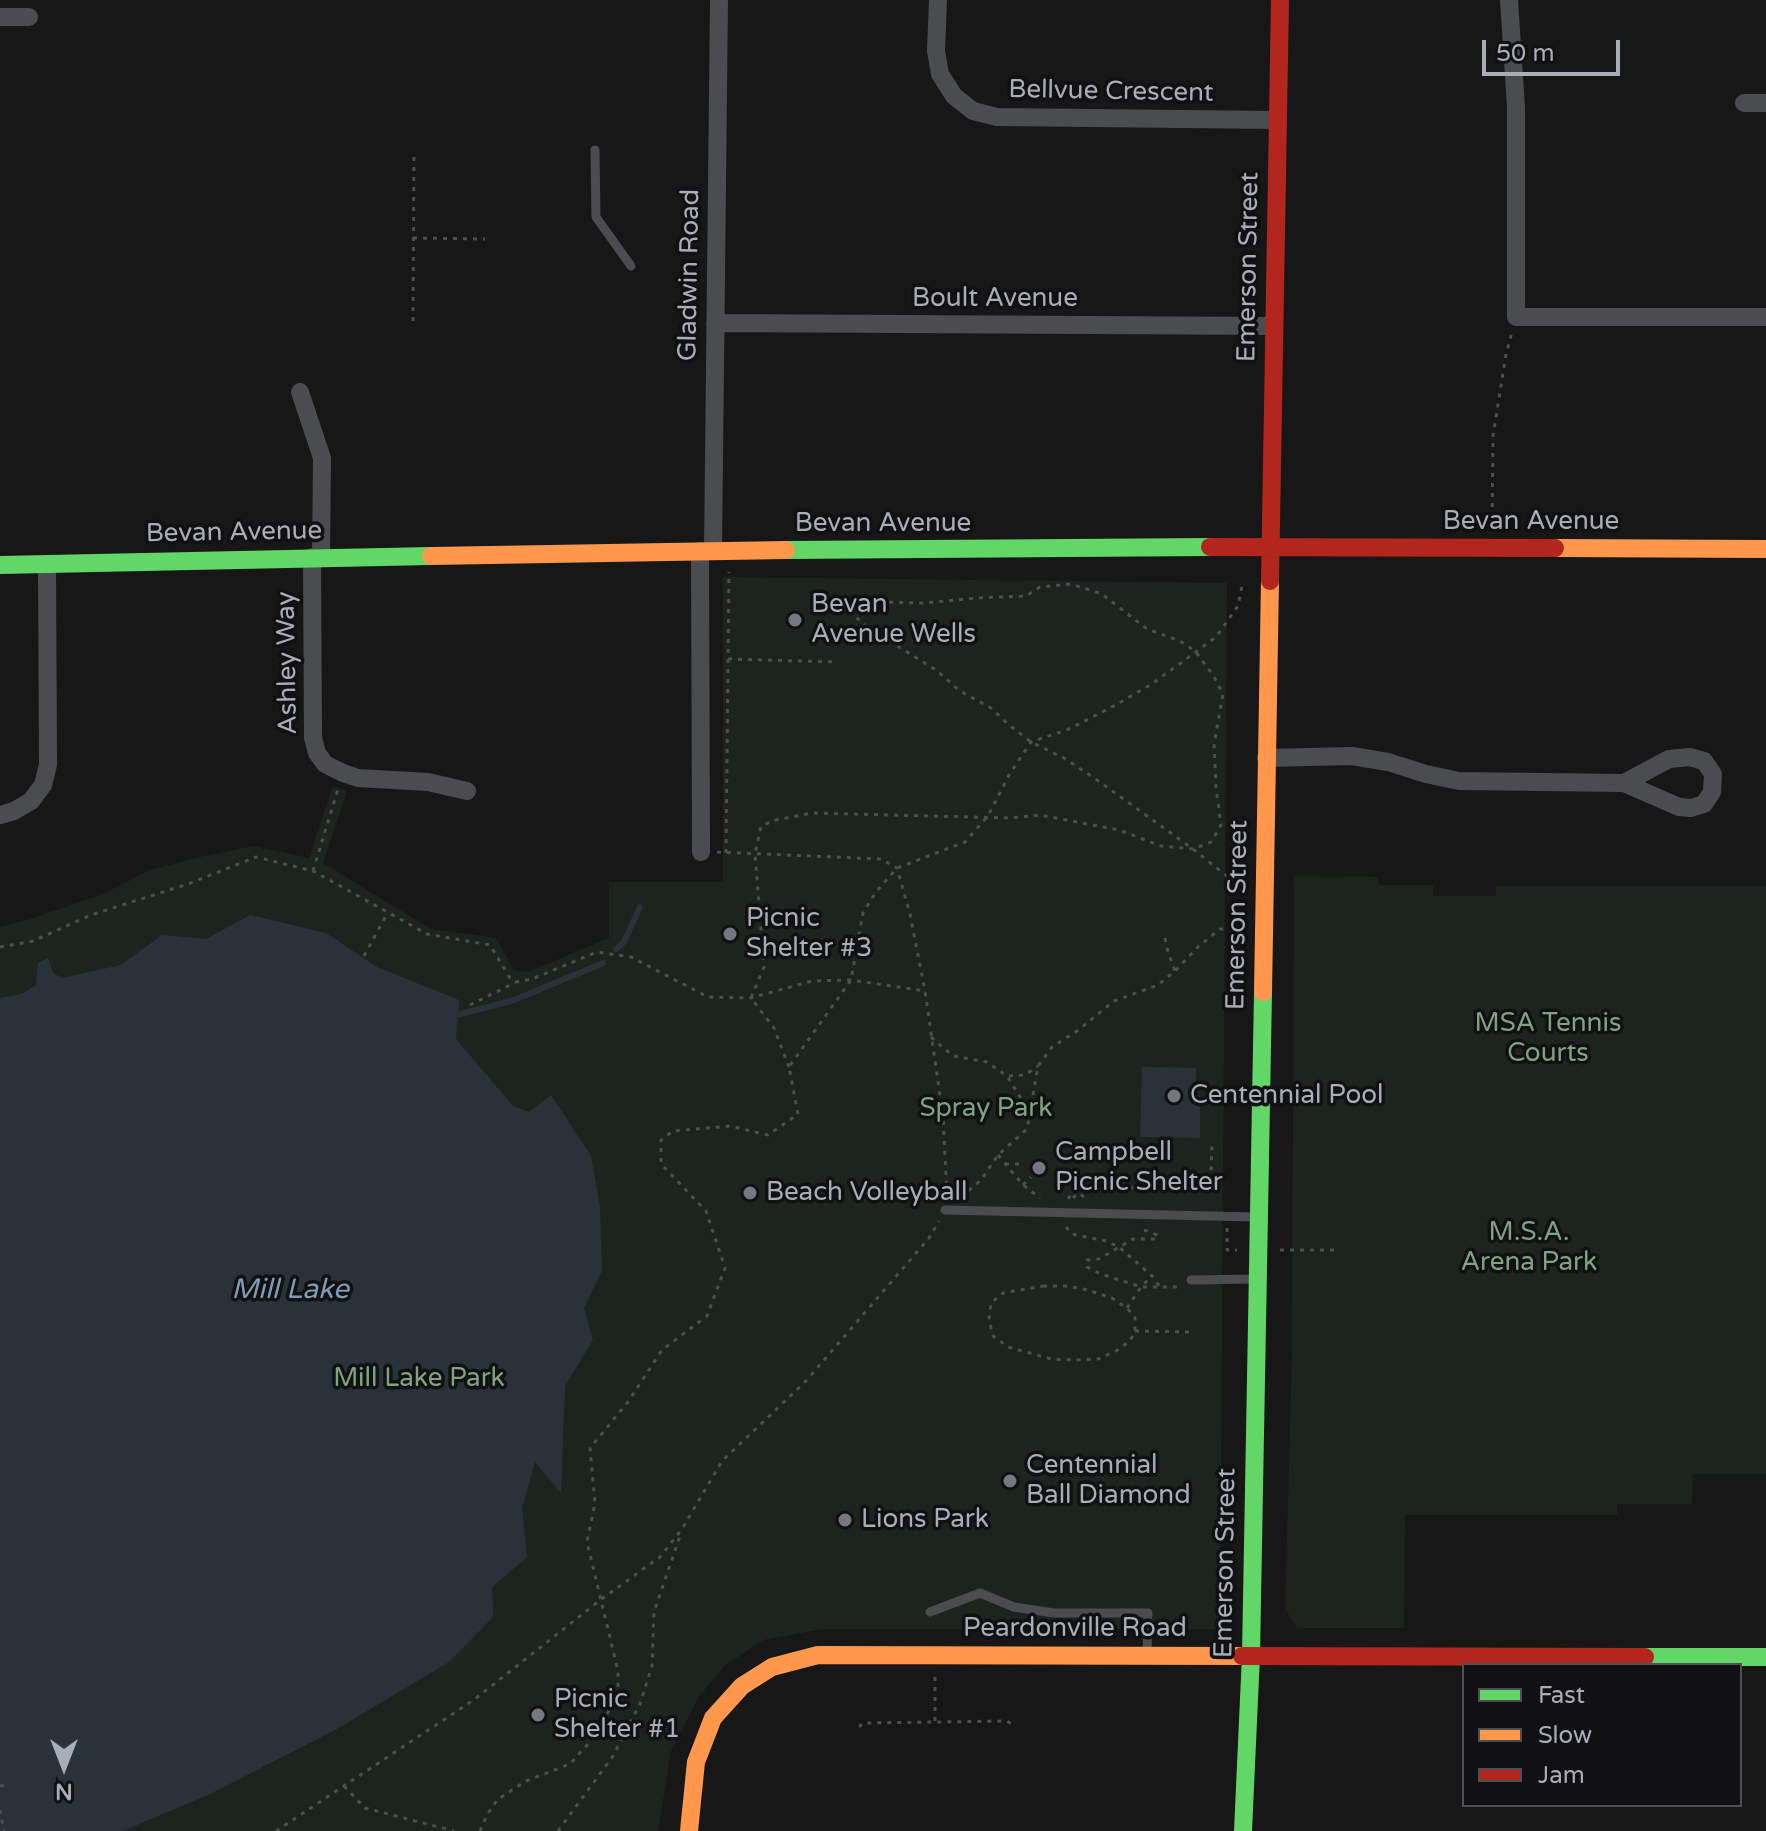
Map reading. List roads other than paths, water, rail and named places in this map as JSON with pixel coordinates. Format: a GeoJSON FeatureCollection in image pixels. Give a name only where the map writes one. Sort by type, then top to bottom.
{"type":"FeatureCollection","features":[{"type":"Feature","properties":{"kind":"main road","name":"Emerson Street"},"geometry":{"type":"LineString","coordinates":[[1243,1831],[1251,1655],[1280,0]]}},
{"type":"Feature","properties":{"kind":"main road","name":"Bevan Avenue"},"geometry":{"type":"LineString","coordinates":[[0,565],[714,551],[1270,547],[1766,549]]}},
{"type":"Feature","properties":{"kind":"main road","name":"Peardonville Road"},"geometry":{"type":"LineString","coordinates":[[689,1831],[696,1762],[713,1718],[742,1686],[772,1667],[818,1655],[1766,1657]]}},
{"type":"Feature","properties":{"kind":"street","name":"Gladwin Road"},"geometry":{"type":"LineString","coordinates":[[701,852],[714,551],[719,0]]}},
{"type":"Feature","properties":{"kind":"street","name":"Bellvue Crescent"},"geometry":{"type":"LineString","coordinates":[[938,0],[936,51],[940,74],[954,96],[973,111],[997,117],[1277,120]]}},
{"type":"Feature","properties":{"kind":"street"},"geometry":{"type":"LineString","coordinates":[[1509,0],[1516,107],[1516,317],[1766,317]]}},
{"type":"Feature","properties":{"kind":"street"},"geometry":{"type":"LineString","coordinates":[[0,17],[29,17]]}},
{"type":"Feature","properties":{"kind":"street"},"geometry":{"type":"LineString","coordinates":[[1744,103],[1766,103]]}},
{"type":"Feature","properties":{"kind":"street","name":"Boult Avenue"},"geometry":{"type":"LineString","coordinates":[[715,323],[1274,326]]}},
{"type":"Feature","properties":{"kind":"street","name":"Ashley Way"},"geometry":{"type":"LineString","coordinates":[[300,392],[322,458],[313,738],[317,753],[325,764],[358,778],[428,782],[467,791]]}},
{"type":"Feature","properties":{"kind":"street"},"geometry":{"type":"LineString","coordinates":[[0,815],[31,801],[43,785],[48,765],[47,564]]}},
{"type":"Feature","properties":{"kind":"street"},"geometry":{"type":"LineString","coordinates":[[1266,758],[1352,756],[1459,781],[1624,783]]}},
{"type":"Feature","properties":{"kind":"lane"},"geometry":{"type":"LineString","coordinates":[[595,150],[596,217],[631,266]]}},
{"type":"Feature","properties":{"kind":"lane"},"geometry":{"type":"LineString","coordinates":[[945,1210],[1259,1217]]}},
{"type":"Feature","properties":{"kind":"lane"},"geometry":{"type":"LineString","coordinates":[[1191,1280],[1257,1279]]}},
{"type":"Feature","properties":{"kind":"lane"},"geometry":{"type":"LineString","coordinates":[[930,1612],[980,1593],[1014,1607],[1054,1613],[1148,1613],[1147,1655]]}},
{"type":"Feature","properties":{"kind":"water","name":"Mill Lake"},"geometry":{"type":"Polygon","coordinates":[[[250,915],[326,933],[377,967],[459,1000],[456,1039],[513,1106],[529,1112],[551,1095],[591,1156],[600,1207],[602,1271],[584,1308],[593,1340],[565,1386],[561,1493],[535,1462],[522,1508],[527,1557],[492,1587],[493,1617],[449,1662],[337,1729],[210,1794],[123,1831],[0,1831],[0,998],[22,994],[36,985],[38,963],[48,958],[53,973],[62,978],[121,965],[162,935],[206,939],[250,915]]]}},
{"type":"Feature","properties":{"kind":"water"},"geometry":{"type":"Polygon","coordinates":[[[1142,1067],[1196,1068],[1196,1095],[1200,1095],[1200,1138],[1140,1137],[1142,1067]]]}},
{"type":"Feature","properties":{"kind":"waterway"},"geometry":{"type":"LineString","coordinates":[[616,949],[624,942],[640,907]]}},
{"type":"Feature","properties":{"kind":"waterway"},"geometry":{"type":"LineString","coordinates":[[453,1016],[514,1000],[603,963]]}},
{"type":"Feature","properties":{"kind":"place","name":"Bevan Avenue Wells"},"geometry":{"type":"Point","coordinates":[795,620]}},
{"type":"Feature","properties":{"kind":"place","name":"Picnic Shelter #3"},"geometry":{"type":"Point","coordinates":[730,934]}},
{"type":"Feature","properties":{"kind":"place","name":"Centennial Pool"},"geometry":{"type":"Point","coordinates":[1174,1096]}},
{"type":"Feature","properties":{"kind":"place","name":"Campbell Picnic Shelter"},"geometry":{"type":"Point","coordinates":[1039,1168]}},
{"type":"Feature","properties":{"kind":"place","name":"Beach Volleyball"},"geometry":{"type":"Point","coordinates":[750,1193]}},
{"type":"Feature","properties":{"kind":"place","name":"Centennial Ball Diamond"},"geometry":{"type":"Point","coordinates":[1010,1481]}},
{"type":"Feature","properties":{"kind":"place","name":"Lions Park"},"geometry":{"type":"Point","coordinates":[845,1520]}},
{"type":"Feature","properties":{"kind":"place","name":"Picnic Shelter #1"},"geometry":{"type":"Point","coordinates":[538,1715]}},
{"type":"Feature","properties":{"kind":"park label","name":"MSA Tennis Courts"},"geometry":{"type":"Point","coordinates":[1548,1039]}},
{"type":"Feature","properties":{"kind":"park label","name":"Spray Park"},"geometry":{"type":"Point","coordinates":[986,1109]}},
{"type":"Feature","properties":{"kind":"park label","name":"M.S.A. Arena Park"},"geometry":{"type":"Point","coordinates":[1529,1248]}},
{"type":"Feature","properties":{"kind":"park label","name":"Mill Lake Park"},"geometry":{"type":"Point","coordinates":[419,1379]}}]}
